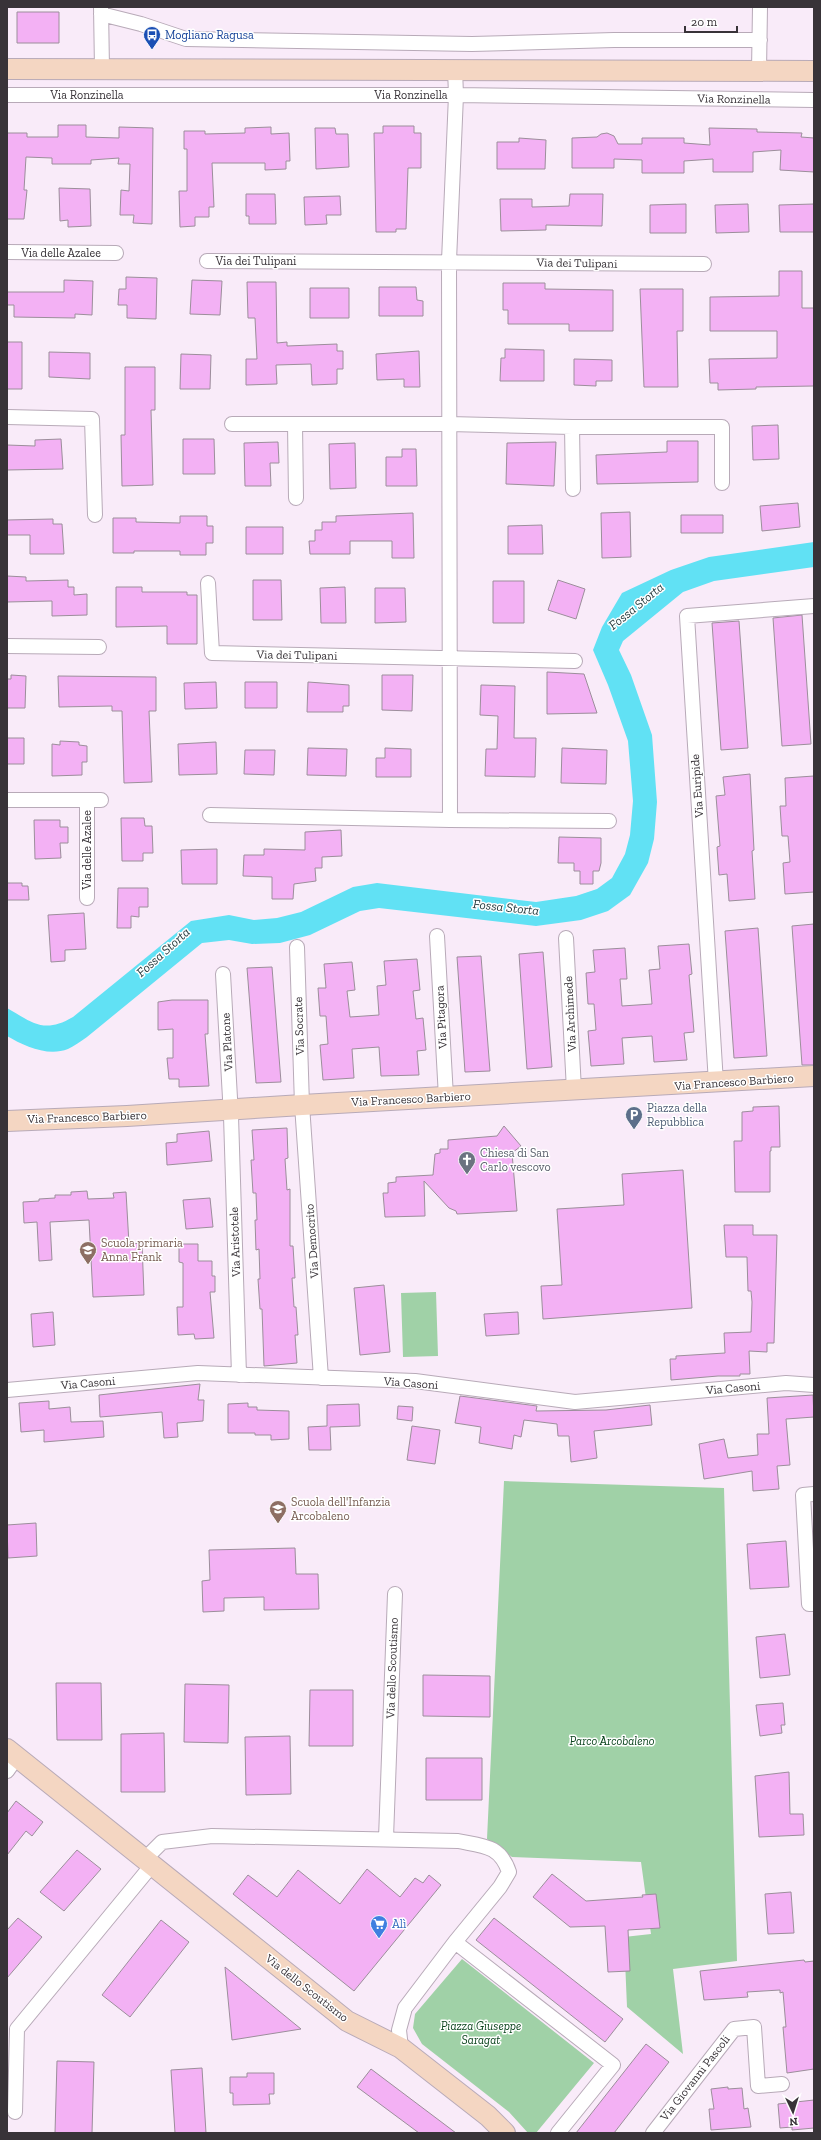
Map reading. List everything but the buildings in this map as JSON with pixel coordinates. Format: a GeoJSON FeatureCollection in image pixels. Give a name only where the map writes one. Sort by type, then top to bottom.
{"type":"FeatureCollection","features":[{"type":"Feature","properties":{"kind":"street"},"geometry":{"type":"LineString","coordinates":[[760,7],[760,71]]}},
{"type":"Feature","properties":{"kind":"street"},"geometry":{"type":"LineString","coordinates":[[102,69],[101,11],[186,39],[472,44],[614,40],[760,40]]}},
{"type":"Feature","properties":{"kind":"street"},"geometry":{"type":"LineString","coordinates":[[7,69],[814,71]]}},
{"type":"Feature","properties":{"kind":"street"},"geometry":{"type":"LineString","coordinates":[[450,820],[451,658],[449,262],[456,95],[455,69]]}},
{"type":"Feature","properties":{"kind":"street","name":"Via Ronzinella"},"geometry":{"type":"LineString","coordinates":[[7,95],[456,95],[814,100]]}},
{"type":"Feature","properties":{"kind":"street","name":"Via delle Azalee"},"geometry":{"type":"LineString","coordinates":[[7,252],[116,253]]}},
{"type":"Feature","properties":{"kind":"street","name":"Via dei Tulipani"},"geometry":{"type":"LineString","coordinates":[[207,261],[704,264]]}},
{"type":"Feature","properties":{"kind":"street"},"geometry":{"type":"LineString","coordinates":[[7,417],[92,419],[95,515]]}},
{"type":"Feature","properties":{"kind":"street"},"geometry":{"type":"LineString","coordinates":[[232,424],[449,424],[572,427],[722,427],[722,483]]}},
{"type":"Feature","properties":{"kind":"street"},"geometry":{"type":"LineString","coordinates":[[295,424],[296,498]]}},
{"type":"Feature","properties":{"kind":"street"},"geometry":{"type":"LineString","coordinates":[[572,427],[573,489]]}},
{"type":"Feature","properties":{"kind":"street","name":"Via dei Tulipani"},"geometry":{"type":"LineString","coordinates":[[208,583],[212,653],[575,661]]}},
{"type":"Feature","properties":{"kind":"street","name":"Via Euripide"},"geometry":{"type":"LineString","coordinates":[[716,1083],[686,616],[814,606]]}},
{"type":"Feature","properties":{"kind":"street"},"geometry":{"type":"LineString","coordinates":[[7,646],[99,647]]}},
{"type":"Feature","properties":{"kind":"street","name":"Via delle Azalee"},"geometry":{"type":"LineString","coordinates":[[7,800],[94,801],[87,898]]}},
{"type":"Feature","properties":{"kind":"street"},"geometry":{"type":"LineString","coordinates":[[210,814],[450,820],[608,821]]}},
{"type":"Feature","properties":{"kind":"street","name":"Via Pitagora"},"geometry":{"type":"LineString","coordinates":[[437,936],[446,1097]]}},
{"type":"Feature","properties":{"kind":"street","name":"Via Archimede"},"geometry":{"type":"LineString","coordinates":[[566,938],[574,1090]]}},
{"type":"Feature","properties":{"kind":"street","name":"Via Socrate"},"geometry":{"type":"LineString","coordinates":[[297,946],[302,1104]]}},
{"type":"Feature","properties":{"kind":"street","name":"Via Platone"},"geometry":{"type":"LineString","coordinates":[[223,974],[230,1110]]}},
{"type":"Feature","properties":{"kind":"street","name":"Via Francesco Barbiero"},"geometry":{"type":"LineString","coordinates":[[7,1121],[127,1116],[302,1104],[716,1083],[814,1076]]}},
{"type":"Feature","properties":{"kind":"street","name":"Via Democrito"},"geometry":{"type":"LineString","coordinates":[[302,1104],[321,1378]]}},
{"type":"Feature","properties":{"kind":"street","name":"Via Aristotele"},"geometry":{"type":"LineString","coordinates":[[230,1110],[239,1375]]}},
{"type":"Feature","properties":{"kind":"street","name":"Via Casoni"},"geometry":{"type":"LineString","coordinates":[[7,1390],[198,1373],[416,1382],[575,1402],[786,1383],[814,1385]]}},
{"type":"Feature","properties":{"kind":"street"},"geometry":{"type":"LineString","coordinates":[[814,1494],[803,1495],[809,1604],[814,1604]]}},
{"type":"Feature","properties":{"kind":"street","name":"Via dello Scoutismo"},"geometry":{"type":"LineString","coordinates":[[386,1838],[395,1594]]}},
{"type":"Feature","properties":{"kind":"street","name":"Via dello Scoutismo"},"geometry":{"type":"LineString","coordinates":[[10,1759],[148,1862],[347,2021],[401,2048],[488,2116],[505,2133]]}},
{"type":"Feature","properties":{"kind":"street"},"geometry":{"type":"LineString","coordinates":[[15,2112],[17,2028],[148,1862],[162,1842],[204,1836],[386,1838],[458,1841],[490,1848],[505,1860],[509,1872],[500,1887],[455,1942],[405,2008],[399,2030],[401,2048]]}},
{"type":"Feature","properties":{"kind":"street"},"geometry":{"type":"LineString","coordinates":[[455,1942],[613,2066],[558,2133]]}},
{"type":"Feature","properties":{"kind":"street","name":"Via Giovanni Pascoli"},"geometry":{"type":"LineString","coordinates":[[653,2133],[734,2029],[754,2027],[758,2086],[782,2084]]}},
{"type":"Feature","properties":{"kind":"green space"},"geometry":{"type":"Polygon","coordinates":[[[436,1292],[438,1356],[403,1357],[401,1293],[436,1292]]]}},
{"type":"Feature","properties":{"kind":"green space","name":"Parco Arcobaleno"},"geometry":{"type":"Polygon","coordinates":[[[504,1481],[724,1488],[737,1961],[673,1969],[683,2054],[627,2007],[624,1937],[651,1934],[641,1862],[512,1857],[487,1839],[504,1481]]]}},
{"type":"Feature","properties":{"kind":"green space","name":"Piazza Giuseppe Saragat"},"geometry":{"type":"Polygon","coordinates":[[[462,1959],[594,2063],[536,2133],[528,2133],[509,2112],[422,2044],[413,2028],[415,2014],[462,1959]]]}},
{"type":"Feature","properties":{"kind":"water","name":"Fossa Storta"},"geometry":{"type":"Polygon","coordinates":[[[814,542],[814,567],[714,581],[683,592],[623,641],[619,650],[631,675],[652,735],[657,802],[654,839],[648,863],[630,895],[608,911],[581,920],[536,926],[379,908],[360,911],[310,935],[280,943],[252,944],[229,940],[202,943],[87,1037],[68,1049],[52,1052],[44,1051],[28,1047],[7,1036],[7,1008],[32,1022],[46,1026],[63,1022],[73,1017],[191,921],[229,915],[254,920],[277,918],[301,912],[353,887],[377,883],[536,902],[576,896],[597,889],[612,878],[625,854],[630,835],[633,801],[628,741],[608,685],[593,650],[602,627],[622,593],[671,570],[709,557],[814,542]]]}},
{"type":"Feature","properties":{"kind":"place","name":"Mogliano Ragusa"},"geometry":{"type":"Point","coordinates":[152,50]}},
{"type":"Feature","properties":{"kind":"place","name":"Piazza della Repubblica"},"geometry":{"type":"Point","coordinates":[634,1130]}},
{"type":"Feature","properties":{"kind":"place","name":"Chiesa di San Carlo vescovo"},"geometry":{"type":"Point","coordinates":[467,1175]}},
{"type":"Feature","properties":{"kind":"place","name":"Scuola primaria Anna Frank"},"geometry":{"type":"Point","coordinates":[88,1265]}},
{"type":"Feature","properties":{"kind":"place","name":"Scuola dell'Infanzia Arcobaleno"},"geometry":{"type":"Point","coordinates":[278,1524]}},
{"type":"Feature","properties":{"kind":"place","name":"Alì"},"geometry":{"type":"Point","coordinates":[379,1939]}}]}
